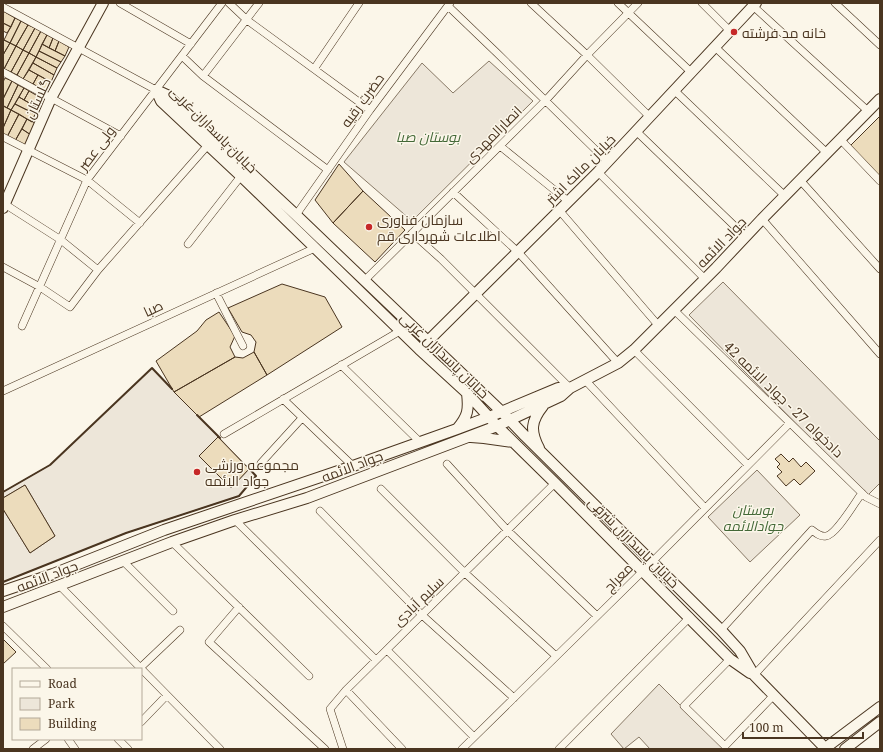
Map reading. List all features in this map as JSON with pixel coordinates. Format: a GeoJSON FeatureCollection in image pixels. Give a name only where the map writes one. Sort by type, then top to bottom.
{"type":"FeatureCollection","features":[{"type":"Feature","properties":{"kind":"street","name":"گلستان"},"geometry":{"type":"LineString","coordinates":[[4,205],[51,98],[103,3]]}},
{"type":"Feature","properties":{"kind":"street"},"geometry":{"type":"LineString","coordinates":[[120,3],[191,44]]}},
{"type":"Feature","properties":{"kind":"street","name":"ولی عصر"},"geometry":{"type":"LineString","coordinates":[[22,326],[87,180],[222,3]]}},
{"type":"Feature","properties":{"kind":"street"},"geometry":{"type":"LineString","coordinates":[[229,3],[246,20],[370,110]]}},
{"type":"Feature","properties":{"kind":"street"},"geometry":{"type":"LineString","coordinates":[[204,76],[259,3]]}},
{"type":"Feature","properties":{"kind":"street"},"geometry":{"type":"LineString","coordinates":[[314,69],[359,3]]}},
{"type":"Feature","properties":{"kind":"street"},"geometry":{"type":"LineString","coordinates":[[618,3],[692,73]]}},
{"type":"Feature","properties":{"kind":"street","name":"انصارالمهدی"},"geometry":{"type":"LineString","coordinates":[[364,281],[546,100],[587,55],[638,3]]}},
{"type":"Feature","properties":{"kind":"street"},"geometry":{"type":"LineString","coordinates":[[702,3],[730,31]]}},
{"type":"Feature","properties":{"kind":"street"},"geometry":{"type":"LineString","coordinates":[[835,3],[880,45]]}},
{"type":"Feature","properties":{"kind":"street"},"geometry":{"type":"LineString","coordinates":[[532,4],[587,55],[650,117]]}},
{"type":"Feature","properties":{"kind":"street"},"geometry":{"type":"LineString","coordinates":[[449,5],[608,162]]}},
{"type":"Feature","properties":{"kind":"street","name":"حضرت رقیه"},"geometry":{"type":"LineString","coordinates":[[296,215],[370,110],[449,5]]}},
{"type":"Feature","properties":{"kind":"street"},"geometry":{"type":"LineString","coordinates":[[755,5],[868,110]]}},
{"type":"Feature","properties":{"kind":"street","name":"خیابان مالک اشتر"},"geometry":{"type":"LineString","coordinates":[[419,349],[429,341],[608,162],[755,5]]}},
{"type":"Feature","properties":{"kind":"street"},"geometry":{"type":"LineString","coordinates":[[3,7],[156,90]]}},
{"type":"Feature","properties":{"kind":"street"},"geometry":{"type":"LineString","coordinates":[[715,47],[827,153]]}},
{"type":"Feature","properties":{"kind":"street"},"geometry":{"type":"LineString","coordinates":[[182,56],[204,76],[328,170]]}},
{"type":"Feature","properties":{"kind":"street"},"geometry":{"type":"LineString","coordinates":[[3,72],[122,136]]}},
{"type":"Feature","properties":{"kind":"street","name":"خیابان پاسداران غربی"},"geometry":{"type":"LineString","coordinates":[[156,90],[161,101],[241,176],[400,331],[467,393],[497,426]]}},
{"type":"Feature","properties":{"kind":"street","name":"خیابان پاسداران غربی"},"geometry":{"type":"LineString","coordinates":[[156,90],[167,95],[296,215],[510,420]]}},
{"type":"Feature","properties":{"kind":"street"},"geometry":{"type":"LineString","coordinates":[[675,91],[785,196]]}},
{"type":"Feature","properties":{"kind":"street","name":"جواد الائمه"},"geometry":{"type":"LineString","coordinates":[[3,607],[172,542],[235,520],[307,498],[497,426],[561,396],[570,388],[618,363],[634,350],[674,310],[880,99]]}},
{"type":"Feature","properties":{"kind":"street"},"geometry":{"type":"LineString","coordinates":[[636,132],[746,237]]}},
{"type":"Feature","properties":{"kind":"street"},"geometry":{"type":"LineString","coordinates":[[3,137],[87,180],[140,223]]}},
{"type":"Feature","properties":{"kind":"street"},"geometry":{"type":"LineString","coordinates":[[840,139],[880,181]]}},
{"type":"Feature","properties":{"kind":"street"},"geometry":{"type":"LineString","coordinates":[[3,267],[40,286],[70,307],[98,270],[208,145]]}},
{"type":"Feature","properties":{"kind":"street"},"geometry":{"type":"LineString","coordinates":[[500,146],[568,201]]}},
{"type":"Feature","properties":{"kind":"street"},"geometry":{"type":"LineString","coordinates":[[598,172],[704,279]]}},
{"type":"Feature","properties":{"kind":"street"},"geometry":{"type":"LineString","coordinates":[[188,244],[241,176]]}},
{"type":"Feature","properties":{"kind":"street"},"geometry":{"type":"LineString","coordinates":[[800,180],[880,269]]}},
{"type":"Feature","properties":{"kind":"street"},"geometry":{"type":"LineString","coordinates":[[454,192],[518,252],[618,363]]}},
{"type":"Feature","properties":{"kind":"street"},"geometry":{"type":"LineString","coordinates":[[4,205],[61,240],[98,270]]}},
{"type":"Feature","properties":{"kind":"street"},"geometry":{"type":"LineString","coordinates":[[559,210],[658,325]]}},
{"type":"Feature","properties":{"kind":"street"},"geometry":{"type":"LineString","coordinates":[[762,219],[880,354]]}},
{"type":"Feature","properties":{"kind":"street"},"geometry":{"type":"LineString","coordinates":[[412,233],[441,259],[570,388]]}},
{"type":"Feature","properties":{"kind":"street","name":"صبا"},"geometry":{"type":"LineString","coordinates":[[3,391],[315,248]]}},
{"type":"Feature","properties":{"kind":"street"},"geometry":{"type":"LineString","coordinates":[[216,293],[243,346]]}},
{"type":"Feature","properties":{"kind":"street","name":"دادخواه 27 - جواد الائمه 42"},"geometry":{"type":"LineString","coordinates":[[674,310],[866,497],[880,504]]}},
{"type":"Feature","properties":{"kind":"street"},"geometry":{"type":"LineString","coordinates":[[224,434],[400,331]]}},
{"type":"Feature","properties":{"kind":"street"},"geometry":{"type":"LineString","coordinates":[[634,350],[748,465]]}},
{"type":"Feature","properties":{"kind":"street"},"geometry":{"type":"LineString","coordinates":[[341,365],[420,442]]}},
{"type":"Feature","properties":{"kind":"street"},"geometry":{"type":"LineString","coordinates":[[586,381],[705,508]]}},
{"type":"Feature","properties":{"kind":"street","name":"جواد الائمه"},"geometry":{"type":"LineString","coordinates":[[3,591],[53,574],[164,530],[457,429],[558,388],[570,388]]}},
{"type":"Feature","properties":{"kind":"street"},"geometry":{"type":"LineString","coordinates":[[457,429],[467,415],[469,406],[467,393]]}},
{"type":"Feature","properties":{"kind":"street"},"geometry":{"type":"LineString","coordinates":[[283,399],[353,466]]}},
{"type":"Feature","properties":{"kind":"street"},"geometry":{"type":"LineString","coordinates":[[543,455],[533,430],[533,422],[536,415],[546,402]]}},
{"type":"Feature","properties":{"kind":"street"},"geometry":{"type":"LineString","coordinates":[[261,463],[302,418]]}},
{"type":"Feature","properties":{"kind":"street","name":"خیابان پاسداران شرقی"},"geometry":{"type":"LineString","coordinates":[[510,420],[543,455],[721,630],[740,651],[754,675],[825,749]]}},
{"type":"Feature","properties":{"kind":"street","name":"معراج"},"geometry":{"type":"LineString","coordinates":[[462,749],[598,616],[790,423]]}},
{"type":"Feature","properties":{"kind":"street","name":"خیابان پاسداران شرقی"},"geometry":{"type":"LineString","coordinates":[[497,426],[643,570],[730,659],[754,675]]}},
{"type":"Feature","properties":{"kind":"street"},"geometry":{"type":"LineString","coordinates":[[468,437],[513,442]]}},
{"type":"Feature","properties":{"kind":"street"},"geometry":{"type":"LineString","coordinates":[[447,464],[508,531],[598,616]]}},
{"type":"Feature","properties":{"kind":"street","name":"سلیم آبادی"},"geometry":{"type":"LineString","coordinates":[[343,749],[330,709],[346,690],[555,483]]}},
{"type":"Feature","properties":{"kind":"street"},"geometry":{"type":"LineString","coordinates":[[381,489],[465,573],[556,656]]}},
{"type":"Feature","properties":{"kind":"street"},"geometry":{"type":"LineString","coordinates":[[721,630],[812,530],[819,535],[830,535],[862,493]]}},
{"type":"Feature","properties":{"kind":"street"},"geometry":{"type":"LineString","coordinates":[[320,511],[422,615],[514,698]]}},
{"type":"Feature","properties":{"kind":"street"},"geometry":{"type":"LineString","coordinates":[[235,520],[376,660]]}},
{"type":"Feature","properties":{"kind":"street"},"geometry":{"type":"LineString","coordinates":[[754,675],[880,540]]}},
{"type":"Feature","properties":{"kind":"street"},"geometry":{"type":"LineString","coordinates":[[172,542],[309,676]]}},
{"type":"Feature","properties":{"kind":"street"},"geometry":{"type":"LineString","coordinates":[[123,561],[173,611]]}},
{"type":"Feature","properties":{"kind":"street"},"geometry":{"type":"LineString","coordinates":[[60,586],[140,668],[180,630]]}},
{"type":"Feature","properties":{"kind":"street"},"geometry":{"type":"LineString","coordinates":[[239,608],[209,642],[324,749]]}},
{"type":"Feature","properties":{"kind":"street"},"geometry":{"type":"LineString","coordinates":[[559,749],[690,617]]}},
{"type":"Feature","properties":{"kind":"street"},"geometry":{"type":"LineString","coordinates":[[3,626],[46,668]]}},
{"type":"Feature","properties":{"kind":"street"},"geometry":{"type":"LineString","coordinates":[[387,650],[474,737]]}},
{"type":"Feature","properties":{"kind":"street"},"geometry":{"type":"LineString","coordinates":[[730,659],[684,706],[724,746],[773,696]]}},
{"type":"Feature","properties":{"kind":"street"},"geometry":{"type":"LineString","coordinates":[[142,670],[220,749]]}},
{"type":"Feature","properties":{"kind":"street"},"geometry":{"type":"LineString","coordinates":[[346,690],[402,749]]}},
{"type":"Feature","properties":{"kind":"street"},"geometry":{"type":"LineString","coordinates":[[142,721],[167,695]]}},
{"type":"Feature","properties":{"kind":"street"},"geometry":{"type":"LineString","coordinates":[[825,749],[880,707]]}},
{"type":"Feature","properties":{"kind":"street"},"geometry":{"type":"LineString","coordinates":[[845,749],[880,722]]}},
{"type":"Feature","properties":{"kind":"street"},"geometry":{"type":"LineString","coordinates":[[33,749],[45,740]]}},
{"type":"Feature","properties":{"kind":"street"},"geometry":{"type":"LineString","coordinates":[[69,740],[76,749]]}},
{"type":"Feature","properties":{"kind":"street"},"geometry":{"type":"LineString","coordinates":[[121,740],[128,749]]}},
{"type":"Feature","properties":{"kind":"green space","name":"بوستان صبا"},"geometry":{"type":"Polygon","coordinates":[[[489,61],[533,101],[412,221],[344,162],[422,63],[453,93],[489,61]]]}},
{"type":"Feature","properties":{"kind":"green space"},"geometry":{"type":"Polygon","coordinates":[[[723,282],[880,441],[880,483],[867,496],[689,315],[723,282]]]}},
{"type":"Feature","properties":{"kind":"green space"},"geometry":{"type":"Polygon","coordinates":[[[152,368],[256,476],[239,496],[126,533],[3,582],[3,509],[30,553],[55,536],[25,485],[3,498],[3,492],[50,465],[152,368]],[[218,437],[199,456],[231,488],[249,469],[218,437]]]}},
{"type":"Feature","properties":{"kind":"green space","name":"بوستان جوادالائمه"},"geometry":{"type":"Polygon","coordinates":[[[757,470],[800,515],[750,562],[708,517],[757,470]]]}},
{"type":"Feature","properties":{"kind":"green space"},"geometry":{"type":"Polygon","coordinates":[[[659,684],[724,749],[650,749],[639,737],[624,749],[611,734],[659,684]]]}},
{"type":"Feature","properties":{"kind":"building"},"geometry":{"type":"Polygon","coordinates":[[[3,11],[15,18],[11,27],[3,23],[3,11]]]}},
{"type":"Feature","properties":{"kind":"building"},"geometry":{"type":"Polygon","coordinates":[[[15,18],[21,21],[10,43],[4,40],[15,18]]]}},
{"type":"Feature","properties":{"kind":"building"},"geometry":{"type":"Polygon","coordinates":[[[21,21],[28,25],[16,46],[10,43],[21,21]]]}},
{"type":"Feature","properties":{"kind":"building"},"geometry":{"type":"Polygon","coordinates":[[[3,23],[11,27],[7,33],[3,31],[3,23]]]}},
{"type":"Feature","properties":{"kind":"building"},"geometry":{"type":"Polygon","coordinates":[[[28,25],[35,28],[23,50],[16,46],[28,25]]]}},
{"type":"Feature","properties":{"kind":"building"},"geometry":{"type":"Polygon","coordinates":[[[35,28],[41,31],[29,53],[23,50],[35,28]]]}},
{"type":"Feature","properties":{"kind":"building"},"geometry":{"type":"Polygon","coordinates":[[[41,31],[47,35],[36,57],[29,53],[41,31]]]}},
{"type":"Feature","properties":{"kind":"building"},"geometry":{"type":"Polygon","coordinates":[[[47,35],[53,38],[49,48],[42,44],[47,35]]]}},
{"type":"Feature","properties":{"kind":"building"},"geometry":{"type":"Polygon","coordinates":[[[53,38],[59,41],[55,51],[49,48],[53,38]]]}},
{"type":"Feature","properties":{"kind":"building"},"geometry":{"type":"Polygon","coordinates":[[[4,40],[10,43],[3,55],[3,42],[4,40]]]}},
{"type":"Feature","properties":{"kind":"building"},"geometry":{"type":"Polygon","coordinates":[[[59,41],[69,47],[65,56],[55,51],[59,41]]]}},
{"type":"Feature","properties":{"kind":"building"},"geometry":{"type":"Polygon","coordinates":[[[10,43],[16,46],[4,69],[3,55],[10,43]]]}},
{"type":"Feature","properties":{"kind":"building"},"geometry":{"type":"Polygon","coordinates":[[[42,44],[65,56],[61,62],[39,51],[42,44]]]}},
{"type":"Feature","properties":{"kind":"building"},"geometry":{"type":"Polygon","coordinates":[[[16,46],[23,50],[11,72],[4,69],[16,46]]]}},
{"type":"Feature","properties":{"kind":"building"},"geometry":{"type":"Polygon","coordinates":[[[23,50],[29,53],[17,75],[11,72],[23,50]]]}},
{"type":"Feature","properties":{"kind":"building"},"geometry":{"type":"Polygon","coordinates":[[[39,51],[61,62],[57,68],[36,57],[39,51]]]}},
{"type":"Feature","properties":{"kind":"building"},"geometry":{"type":"Polygon","coordinates":[[[29,53],[36,57],[23,79],[17,75],[29,53]]]}},
{"type":"Feature","properties":{"kind":"building"},"geometry":{"type":"Polygon","coordinates":[[[36,57],[57,68],[54,75],[33,63],[36,57]]]}},
{"type":"Feature","properties":{"kind":"building"},"geometry":{"type":"Polygon","coordinates":[[[33,63],[54,75],[51,82],[29,70],[33,63]]]}},
{"type":"Feature","properties":{"kind":"building"},"geometry":{"type":"Polygon","coordinates":[[[29,70],[38,75],[33,84],[23,79],[29,70]]]}},
{"type":"Feature","properties":{"kind":"building"},"geometry":{"type":"Polygon","coordinates":[[[38,75],[51,82],[46,91],[33,84],[38,75]]]}},
{"type":"Feature","properties":{"kind":"building"},"geometry":{"type":"Polygon","coordinates":[[[5,78],[12,81],[3,99],[3,82],[5,78]]]}},
{"type":"Feature","properties":{"kind":"building"},"geometry":{"type":"Polygon","coordinates":[[[12,81],[18,85],[7,108],[3,106],[3,99],[12,81]]]}},
{"type":"Feature","properties":{"kind":"building"},"geometry":{"type":"Polygon","coordinates":[[[18,85],[24,88],[11,110],[7,108],[18,85]]]}},
{"type":"Feature","properties":{"kind":"building"},"geometry":{"type":"Polygon","coordinates":[[[24,88],[29,91],[24,100],[19,97],[24,88]]]}},
{"type":"Feature","properties":{"kind":"building"},"geometry":{"type":"Polygon","coordinates":[[[29,91],[41,98],[38,108],[24,100],[29,91]]]}},
{"type":"Feature","properties":{"kind":"building"},"geometry":{"type":"Polygon","coordinates":[[[19,97],[38,108],[35,114],[15,104],[19,97]]]}},
{"type":"Feature","properties":{"kind":"building"},"geometry":{"type":"Polygon","coordinates":[[[15,104],[35,114],[32,122],[11,110],[15,104]]]}},
{"type":"Feature","properties":{"kind":"building"},"geometry":{"type":"Polygon","coordinates":[[[4,106],[11,110],[3,128],[3,108],[4,106]]]}},
{"type":"Feature","properties":{"kind":"building"},"geometry":{"type":"Polygon","coordinates":[[[11,110],[19,114],[7,137],[3,134],[3,128],[11,110]]]}},
{"type":"Feature","properties":{"kind":"building"},"geometry":{"type":"Polygon","coordinates":[[[19,114],[27,119],[15,141],[7,137],[19,114]]]}},
{"type":"Feature","properties":{"kind":"building"},"geometry":{"type":"Polygon","coordinates":[[[880,116],[880,180],[850,146],[880,116]]]}},
{"type":"Feature","properties":{"kind":"building"},"geometry":{"type":"Polygon","coordinates":[[[27,119],[35,123],[31,135],[22,129],[27,119]]]}},
{"type":"Feature","properties":{"kind":"building"},"geometry":{"type":"Polygon","coordinates":[[[22,129],[31,135],[27,147],[15,141],[22,129]]]}},
{"type":"Feature","properties":{"kind":"building"},"geometry":{"type":"Polygon","coordinates":[[[339,164],[363,191],[333,223],[315,200],[339,164]]]}},
{"type":"Feature","properties":{"kind":"building","name":"سازمان فناوری اطلاعات شهرداری قم"},"geometry":{"type":"Polygon","coordinates":[[[363,191],[405,230],[375,262],[333,223],[363,191]]]}},
{"type":"Feature","properties":{"kind":"building"},"geometry":{"type":"Polygon","coordinates":[[[282,284],[325,297],[342,327],[267,375],[254,352],[256,342],[251,335],[242,332],[228,308],[282,284]]]}},
{"type":"Feature","properties":{"kind":"building"},"geometry":{"type":"Polygon","coordinates":[[[219,312],[235,336],[230,347],[235,357],[174,392],[156,361],[197,331],[206,320],[219,312]]]}},
{"type":"Feature","properties":{"kind":"building"},"geometry":{"type":"Polygon","coordinates":[[[254,352],[267,375],[199,417],[174,392],[235,357],[243,358],[254,352]]]}},
{"type":"Feature","properties":{"kind":"building"},"geometry":{"type":"Polygon","coordinates":[[[218,437],[249,469],[231,488],[199,456],[218,437]]]}},
{"type":"Feature","properties":{"kind":"building"},"geometry":{"type":"Polygon","coordinates":[[[781,454],[789,462],[793,458],[801,467],[806,462],[815,471],[800,485],[794,479],[786,486],[777,476],[782,472],[777,467],[780,464],[775,459],[781,454]]]}},
{"type":"Feature","properties":{"kind":"building"},"geometry":{"type":"Polygon","coordinates":[[[25,485],[55,536],[30,553],[3,509],[3,498],[25,485]]]}},
{"type":"Feature","properties":{"kind":"building"},"geometry":{"type":"Polygon","coordinates":[[[3,639],[16,652],[3,664],[3,639]]]}},
{"type":"Feature","properties":{"kind":"wall"},"geometry":{"type":"LineString","coordinates":[[3,492],[50,465],[152,368],[172,389]]}},
{"type":"Feature","properties":{"kind":"wall"},"geometry":{"type":"LineString","coordinates":[[197,415],[220,438]]}},
{"type":"Feature","properties":{"kind":"wall"},"geometry":{"type":"LineString","coordinates":[[3,582],[126,533],[239,496],[256,476],[247,466]]}},
{"type":"Feature","properties":{"kind":"place","name":"خانه مد فرشته"},"geometry":{"type":"Point","coordinates":[734,32]}},
{"type":"Feature","properties":{"kind":"place","name":"سازمان فناوری اطلاعات شهرداری قم"},"geometry":{"type":"Point","coordinates":[369,227]}},
{"type":"Feature","properties":{"kind":"place","name":"مجموعه ورزشی جواد الائمه"},"geometry":{"type":"Point","coordinates":[197,472]}}]}
